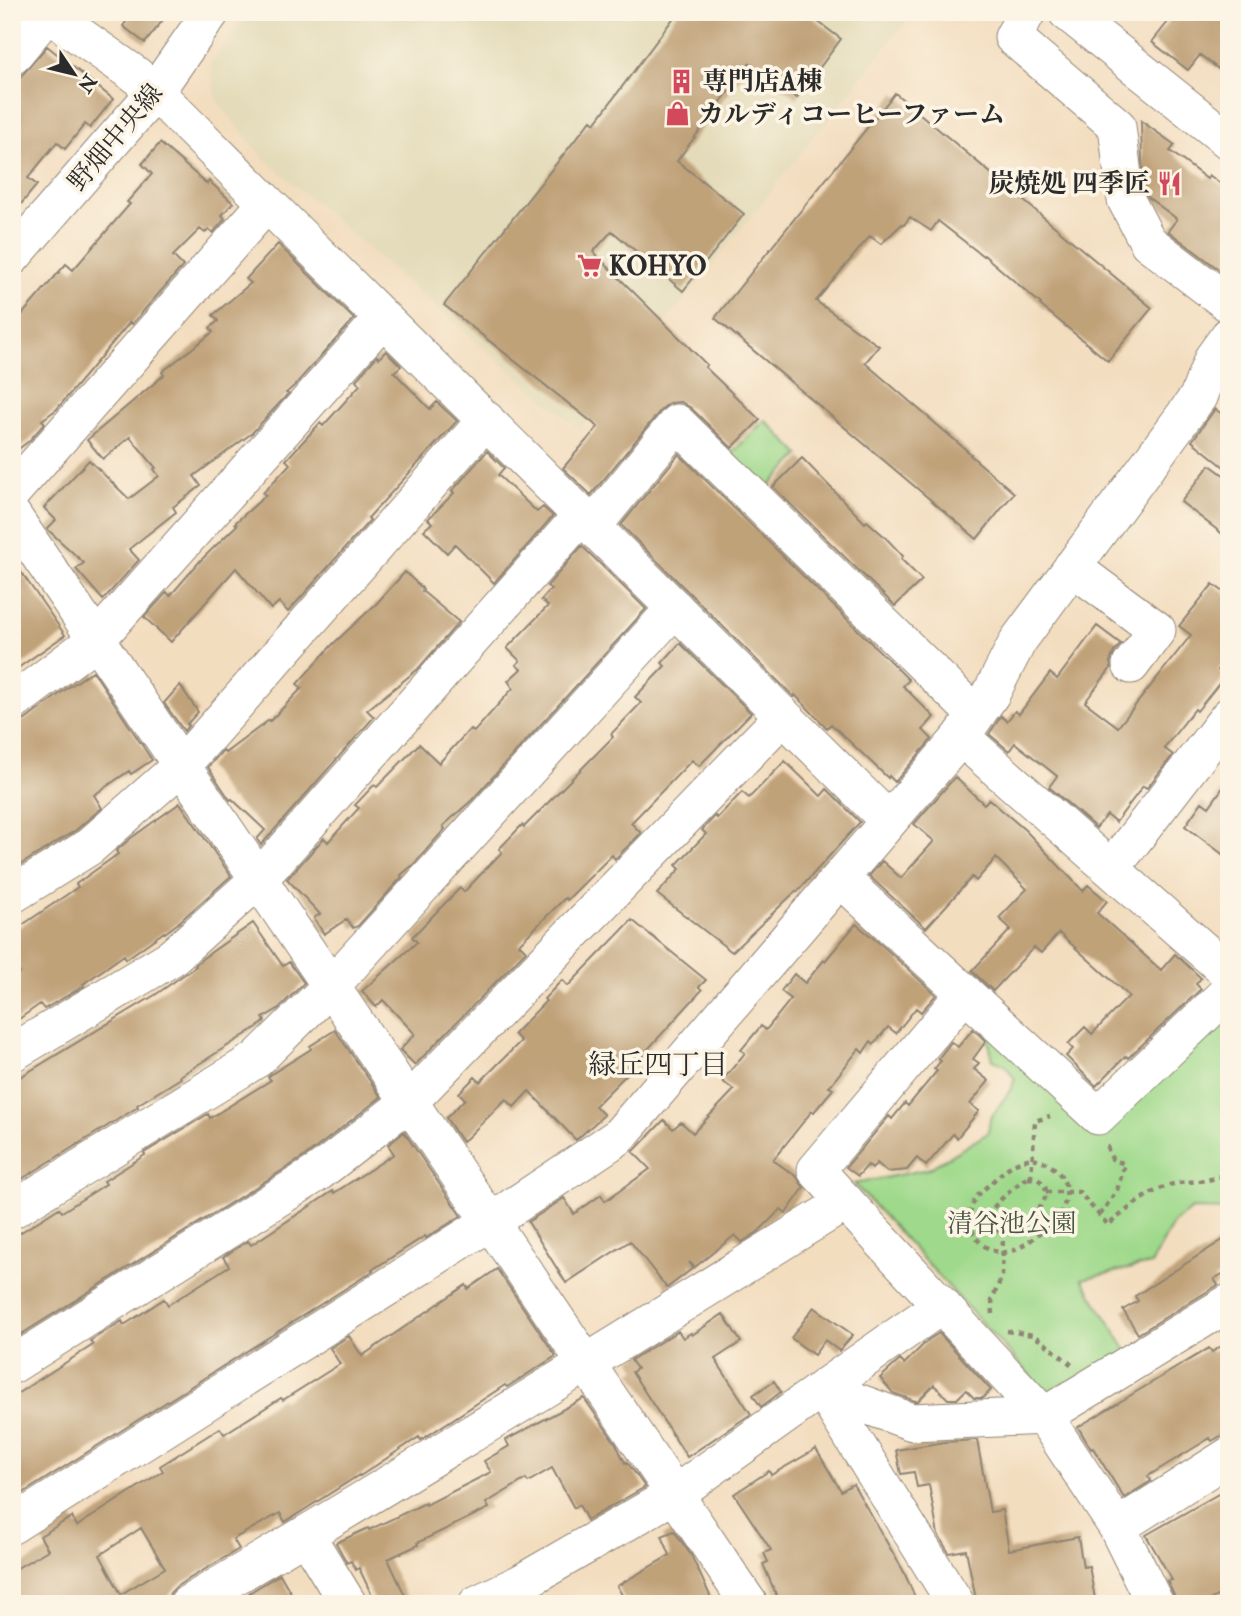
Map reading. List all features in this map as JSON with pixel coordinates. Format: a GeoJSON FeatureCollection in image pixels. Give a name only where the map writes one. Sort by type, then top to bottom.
{"type":"FeatureCollection","features":[{"type":"Feature","properties":{"kind":"street","name":"野畑中央線"},"geometry":{"type":"LineString","coordinates":[[12,257],[155,92],[211,12]]}},
{"type":"Feature","properties":{"kind":"street"},"geometry":{"type":"LineString","coordinates":[[1027,12],[1013,37],[1117,126],[1126,200],[1148,242],[1229,304]]}},
{"type":"Feature","properties":{"kind":"street"},"geometry":{"type":"LineString","coordinates":[[1067,12],[1229,141]]}},
{"type":"Feature","properties":{"kind":"street"},"geometry":{"type":"LineString","coordinates":[[12,56],[47,13],[137,76],[889,821]]}},
{"type":"Feature","properties":{"kind":"street"},"geometry":{"type":"LineString","coordinates":[[12,492],[267,203]]}},
{"type":"Feature","properties":{"kind":"street"},"geometry":{"type":"LineString","coordinates":[[12,703],[97,639],[383,318]]}},
{"type":"Feature","properties":{"kind":"street"},"geometry":{"type":"LineString","coordinates":[[12,1525],[490,1222],[618,1137],[968,726],[990,694],[1017,641],[1198,397],[1213,358],[1229,337]]}},
{"type":"Feature","properties":{"kind":"street"},"geometry":{"type":"LineString","coordinates":[[12,895],[89,847],[182,765],[486,420]]}},
{"type":"Feature","properties":{"kind":"street"},"geometry":{"type":"LineString","coordinates":[[12,1053],[171,958],[259,879],[677,423],[968,726],[1111,869],[1229,973]]}},
{"type":"Feature","properties":{"kind":"street"},"geometry":{"type":"LineString","coordinates":[[12,515],[749,1604]]}},
{"type":"Feature","properties":{"kind":"street"},"geometry":{"type":"LineString","coordinates":[[1072,567],[1157,630],[1131,664]]}},
{"type":"Feature","properties":{"kind":"street"},"geometry":{"type":"LineString","coordinates":[[12,1210],[257,1059],[331,986],[675,608]]}},
{"type":"Feature","properties":{"kind":"street"},"geometry":{"type":"LineString","coordinates":[[12,1365],[319,1172],[409,1102],[783,716]]}},
{"type":"Feature","properties":{"kind":"street"},"geometry":{"type":"LineString","coordinates":[[1111,869],[1229,716]]}},
{"type":"Feature","properties":{"kind":"street"},"geometry":{"type":"LineString","coordinates":[[839,878],[1098,1116],[1229,991]]}},
{"type":"Feature","properties":{"kind":"street"},"geometry":{"type":"LineString","coordinates":[[965,993],[816,1170],[1044,1416],[1117,1527],[1155,1604]]}},
{"type":"Feature","properties":{"kind":"street"},"geometry":{"type":"LineString","coordinates":[[188,1604],[306,1535],[846,1202]]}},
{"type":"Feature","properties":{"kind":"street"},"geometry":{"type":"LineString","coordinates":[[822,1389],[912,1422],[1044,1416],[1229,1303]]}},
{"type":"Feature","properties":{"kind":"street"},"geometry":{"type":"LineString","coordinates":[[477,1604],[526,1593],[675,1494],[942,1305]]}},
{"type":"Feature","properties":{"kind":"street"},"geometry":{"type":"LineString","coordinates":[[822,1389],[956,1604]]}},
{"type":"Feature","properties":{"kind":"street"},"geometry":{"type":"LineString","coordinates":[[1117,1527],[1229,1456]]}},
{"type":"Feature","properties":{"kind":"street"},"geometry":{"type":"LineString","coordinates":[[306,1535],[348,1604]]}},
{"type":"Feature","properties":{"kind":"path"},"geometry":{"type":"LineString","coordinates":[[1031,1178],[1035,1121],[1050,1116],[1059,1124]]}},
{"type":"Feature","properties":{"kind":"path"},"geometry":{"type":"LineString","coordinates":[[1097,1146],[1107,1147],[1112,1159],[1125,1164],[1117,1190],[1100,1215]]}},
{"type":"Feature","properties":{"kind":"path"},"geometry":{"type":"LineString","coordinates":[[1033,1158],[1054,1166],[1061,1175],[1066,1198],[1062,1209],[1055,1219],[1018,1250],[996,1252],[977,1240],[971,1230],[969,1217],[972,1206],[978,1195],[1012,1164],[1033,1158]]}},
{"type":"Feature","properties":{"kind":"path"},"geometry":{"type":"LineString","coordinates":[[1046,1192],[1079,1192],[1108,1224],[1143,1197],[1157,1190],[1174,1184],[1214,1180],[1229,1170]]}},
{"type":"Feature","properties":{"kind":"path"},"geometry":{"type":"LineString","coordinates":[[1031,1178],[1044,1185],[1046,1192],[1042,1204],[1014,1230],[1003,1233],[997,1231],[992,1227],[990,1218],[993,1208],[1023,1180],[1031,1178]]}},
{"type":"Feature","properties":{"kind":"path"},"geometry":{"type":"LineString","coordinates":[[969,1217],[990,1218]]}},
{"type":"Feature","properties":{"kind":"path"},"geometry":{"type":"LineString","coordinates":[[1003,1233],[1002,1276],[992,1300],[992,1314],[1006,1331],[1033,1335],[1047,1345],[1072,1366],[1086,1390]]}},
{"type":"Feature","properties":{"kind":"shaded area"},"geometry":{"type":"Polygon","coordinates":[[[249,12],[914,12],[580,430],[264,159],[216,100],[210,64],[249,12]]]}},
{"type":"Feature","properties":{"kind":"green space"},"geometry":{"type":"Polygon","coordinates":[[[765,420],[800,455],[761,494],[726,459],[765,420]]]}},
{"type":"Feature","properties":{"kind":"green space","name":"清谷池公園"},"geometry":{"type":"Polygon","coordinates":[[[1229,1011],[1229,1210],[1192,1209],[1174,1222],[1151,1264],[1082,1279],[1129,1354],[1045,1398],[1031,1376],[854,1184],[928,1169],[988,1133],[990,1119],[1015,1079],[1005,1065],[993,1060],[986,1031],[1103,1132],[1229,1011]]]}},
{"type":"Feature","properties":{"kind":"building"},"geometry":{"type":"Polygon","coordinates":[[[133,12],[169,12],[145,43],[123,26],[133,12]]]}},
{"type":"Feature","properties":{"kind":"building"},"geometry":{"type":"Polygon","coordinates":[[[678,12],[805,12],[841,39],[797,98],[750,63],[677,161],[744,214],[683,291],[612,231],[593,252],[760,420],[732,448],[691,408],[681,402],[669,403],[591,495],[563,468],[598,427],[444,305],[591,120],[595,123],[678,12]]]}},
{"type":"Feature","properties":{"kind":"building"},"geometry":{"type":"Polygon","coordinates":[[[1176,12],[1229,12],[1229,77],[1200,55],[1188,70],[1152,42],[1176,12]]]}},
{"type":"Feature","properties":{"kind":"building"},"geometry":{"type":"Polygon","coordinates":[[[47,46],[113,99],[90,128],[85,124],[65,149],[57,142],[28,178],[37,185],[12,215],[12,87],[47,46]]]}},
{"type":"Feature","properties":{"kind":"building"},"geometry":{"type":"Polygon","coordinates":[[[895,93],[1152,308],[1108,361],[984,255],[938,221],[931,231],[910,217],[881,244],[870,236],[816,301],[879,346],[865,363],[1014,493],[977,539],[715,318],[895,93]]]}},
{"type":"Feature","properties":{"kind":"building"},"geometry":{"type":"Polygon","coordinates":[[[1141,121],[1175,145],[1170,151],[1207,179],[1209,175],[1229,190],[1229,277],[1168,231],[1177,219],[1146,194],[1141,121]]]}},
{"type":"Feature","properties":{"kind":"building"},"geometry":{"type":"Polygon","coordinates":[[[160,143],[233,203],[222,215],[225,219],[213,233],[209,229],[205,233],[200,229],[173,256],[183,266],[132,324],[130,322],[57,409],[42,420],[45,423],[29,441],[12,454],[12,326],[66,264],[73,270],[130,204],[127,202],[152,174],[142,164],[160,143]]]}},
{"type":"Feature","properties":{"kind":"building"},"geometry":{"type":"Polygon","coordinates":[[[278,244],[354,319],[252,433],[194,476],[201,486],[173,507],[176,512],[129,549],[139,560],[103,600],[76,569],[84,563],[47,529],[56,520],[44,508],[89,460],[129,499],[159,476],[154,469],[156,468],[130,437],[103,459],[87,440],[164,375],[162,372],[213,332],[210,328],[218,321],[213,315],[251,283],[246,279],[278,244]]]}},
{"type":"Feature","properties":{"kind":"building"},"geometry":{"type":"Polygon","coordinates":[[[386,351],[401,366],[394,372],[430,409],[437,402],[457,421],[368,518],[370,520],[288,612],[279,602],[271,609],[236,568],[171,642],[144,617],[167,592],[170,596],[200,561],[237,525],[235,523],[266,495],[263,493],[290,464],[286,460],[320,423],[323,426],[360,385],[356,380],[377,356],[379,358],[386,351]]]}},
{"type":"Feature","properties":{"kind":"building"},"geometry":{"type":"Polygon","coordinates":[[[1215,409],[1229,419],[1229,471],[1192,441],[1215,409]]]}},
{"type":"Feature","properties":{"kind":"building"},"geometry":{"type":"Polygon","coordinates":[[[487,451],[504,468],[498,475],[537,512],[543,507],[553,516],[494,583],[455,544],[447,553],[424,530],[432,523],[428,519],[454,493],[452,491],[487,451]]]}},
{"type":"Feature","properties":{"kind":"building"},"geometry":{"type":"Polygon","coordinates":[[[679,454],[909,680],[903,686],[934,717],[923,730],[932,739],[895,782],[831,724],[827,728],[621,525],[679,454]]]}},
{"type":"Feature","properties":{"kind":"building"},"geometry":{"type":"Polygon","coordinates":[[[802,458],[865,523],[867,521],[885,537],[903,556],[901,559],[922,580],[895,606],[773,487],[802,458]]]}},
{"type":"Feature","properties":{"kind":"building"},"geometry":{"type":"Polygon","coordinates":[[[1210,465],[1229,479],[1229,539],[1181,502],[1210,465]]]}},
{"type":"Feature","properties":{"kind":"building"},"geometry":{"type":"Polygon","coordinates":[[[582,546],[646,609],[472,800],[443,826],[445,829],[358,926],[353,928],[347,919],[324,934],[314,918],[320,914],[287,879],[324,838],[328,842],[359,808],[355,805],[374,785],[377,787],[419,744],[439,763],[470,729],[474,732],[513,688],[508,681],[521,669],[516,665],[520,661],[507,648],[548,606],[541,600],[551,589],[547,586],[582,546]]]}},
{"type":"Feature","properties":{"kind":"building"},"geometry":{"type":"Polygon","coordinates":[[[12,559],[65,635],[12,672],[12,559]]]}},
{"type":"Feature","properties":{"kind":"building"},"geometry":{"type":"Polygon","coordinates":[[[405,572],[422,591],[459,622],[418,669],[367,710],[374,717],[261,845],[257,839],[265,830],[230,800],[208,767],[223,750],[225,753],[270,721],[302,688],[297,684],[333,644],[376,604],[405,572]]]}},
{"type":"Feature","properties":{"kind":"building"},"geometry":{"type":"Polygon","coordinates":[[[1213,584],[1229,596],[1229,656],[1218,670],[1225,676],[1164,748],[1173,755],[1147,788],[1143,786],[1116,822],[1107,815],[1096,828],[1049,787],[1057,776],[1015,743],[1009,751],[989,734],[1001,716],[1007,721],[1015,711],[1019,714],[1050,673],[1057,679],[1097,626],[1121,644],[1114,652],[1111,668],[1085,702],[1118,727],[1191,635],[1179,626],[1213,584]]]}},
{"type":"Feature","properties":{"kind":"building"},"geometry":{"type":"Polygon","coordinates":[[[680,643],[751,713],[699,766],[692,760],[631,823],[641,833],[615,859],[612,855],[519,944],[526,951],[415,1065],[400,1050],[415,1034],[383,1000],[376,1007],[362,991],[417,942],[412,937],[460,888],[464,892],[502,852],[499,849],[522,825],[524,827],[613,737],[611,734],[641,703],[635,697],[665,666],[662,663],[680,643]]]}},
{"type":"Feature","properties":{"kind":"building"},"geometry":{"type":"Polygon","coordinates":[[[93,671],[152,760],[131,774],[129,771],[94,795],[102,808],[76,830],[12,870],[12,724],[25,720],[93,671]]]}},
{"type":"Feature","properties":{"kind":"building"},"geometry":{"type":"Polygon","coordinates":[[[180,685],[198,712],[184,731],[164,703],[180,685]]]}},
{"type":"Feature","properties":{"kind":"building"},"geometry":{"type":"Polygon","coordinates":[[[785,761],[821,796],[827,789],[860,822],[797,892],[732,952],[657,894],[680,869],[676,865],[706,834],[702,830],[715,816],[717,818],[742,792],[749,798],[785,761]]]}},
{"type":"Feature","properties":{"kind":"building"},"geometry":{"type":"Polygon","coordinates":[[[955,777],[984,804],[989,799],[1025,830],[1083,891],[1088,885],[1107,901],[1097,913],[1161,970],[1175,954],[1201,978],[1196,984],[1201,989],[1096,1086],[1066,1056],[1073,1049],[1068,1044],[1085,1027],[1092,1034],[1129,996],[1059,933],[1041,953],[1034,947],[993,991],[972,971],[1011,929],[999,918],[1027,889],[996,858],[976,881],[972,877],[926,928],[869,876],[882,861],[901,878],[934,841],[914,824],[955,777]]]}},
{"type":"Feature","properties":{"kind":"building"},"geometry":{"type":"Polygon","coordinates":[[[1229,779],[1229,859],[1185,826],[1202,802],[1209,807],[1229,779]]]}},
{"type":"Feature","properties":{"kind":"building"},"geometry":{"type":"Polygon","coordinates":[[[180,803],[231,876],[165,933],[126,959],[124,955],[83,984],[84,986],[44,1009],[40,1004],[12,1024],[12,979],[20,973],[12,962],[12,932],[78,887],[76,884],[118,854],[116,851],[131,838],[180,803]]]}},
{"type":"Feature","properties":{"kind":"building"},"geometry":{"type":"Polygon","coordinates":[[[632,920],[706,980],[699,987],[702,990],[595,1106],[604,1115],[576,1140],[529,1091],[514,1107],[506,1099],[462,1142],[446,1118],[465,1099],[459,1093],[475,1077],[480,1082],[521,1041],[514,1034],[562,980],[568,986],[632,920]]]}},
{"type":"Feature","properties":{"kind":"building"},"geometry":{"type":"Polygon","coordinates":[[[253,923],[283,966],[289,962],[304,983],[278,1009],[263,1018],[265,1021],[262,1024],[180,1076],[181,1078],[137,1105],[138,1107],[12,1185],[12,1082],[155,995],[253,923]]]}},
{"type":"Feature","properties":{"kind":"building"},"geometry":{"type":"Polygon","coordinates":[[[856,924],[936,995],[921,1012],[916,1008],[896,1033],[888,1027],[874,1044],[871,1041],[863,1053],[859,1049],[829,1087],[833,1089],[773,1160],[797,1177],[804,1188],[786,1213],[781,1209],[758,1232],[742,1242],[735,1235],[695,1267],[689,1262],[693,1268],[667,1288],[630,1241],[566,1283],[528,1222],[564,1198],[574,1214],[601,1195],[605,1201],[650,1169],[633,1152],[664,1120],[673,1129],[681,1122],[693,1133],[734,1090],[722,1081],[745,1053],[741,1050],[761,1026],[766,1030],[791,999],[781,991],[794,974],[805,983],[856,924]]]}},
{"type":"Feature","properties":{"kind":"building"},"geometry":{"type":"Polygon","coordinates":[[[973,1029],[986,1041],[973,1059],[979,1063],[974,1069],[989,1081],[970,1104],[979,1111],[957,1138],[953,1134],[926,1166],[917,1158],[907,1170],[887,1172],[877,1163],[872,1169],[868,1165],[858,1176],[846,1167],[889,1116],[892,1119],[905,1103],[908,1106],[937,1071],[934,1069],[941,1061],[938,1059],[951,1042],[958,1047],[973,1029]]]}},
{"type":"Feature","properties":{"kind":"building"},"geometry":{"type":"Polygon","coordinates":[[[335,1030],[381,1097],[307,1155],[12,1340],[12,1238],[59,1208],[62,1212],[106,1184],[104,1181],[145,1155],[144,1153],[208,1114],[210,1118],[271,1080],[268,1077],[273,1073],[335,1030]]]}},
{"type":"Feature","properties":{"kind":"building"},"geometry":{"type":"Polygon","coordinates":[[[404,1132],[461,1216],[426,1238],[425,1236],[12,1500],[12,1397],[93,1345],[90,1341],[122,1321],[124,1325],[164,1299],[168,1305],[229,1266],[223,1257],[248,1241],[251,1245],[394,1154],[388,1145],[404,1132]]]}},
{"type":"Feature","properties":{"kind":"building"},"geometry":{"type":"Polygon","coordinates":[[[1229,1236],[1229,1270],[1214,1279],[1218,1285],[1138,1334],[1123,1310],[1138,1301],[1135,1296],[1229,1236]]]}},
{"type":"Feature","properties":{"kind":"building"},"geometry":{"type":"Polygon","coordinates":[[[497,1269],[556,1356],[507,1387],[505,1385],[421,1440],[419,1437],[285,1522],[280,1513],[233,1539],[239,1549],[177,1586],[162,1604],[12,1604],[12,1571],[48,1550],[40,1536],[72,1517],[77,1526],[163,1471],[160,1466],[220,1428],[224,1434],[340,1364],[330,1348],[349,1336],[362,1356],[466,1285],[468,1289],[497,1269]],[[141,1528],[100,1555],[121,1594],[165,1568],[141,1528]]]}},
{"type":"Feature","properties":{"kind":"building"},"geometry":{"type":"Polygon","coordinates":[[[814,1307],[853,1335],[839,1351],[825,1340],[814,1355],[791,1338],[814,1307]]]}},
{"type":"Feature","properties":{"kind":"building"},"geometry":{"type":"Polygon","coordinates":[[[723,1314],[741,1342],[715,1359],[751,1414],[687,1457],[632,1372],[637,1369],[631,1360],[678,1331],[683,1338],[691,1333],[692,1335],[723,1314]]]}},
{"type":"Feature","properties":{"kind":"building"},"geometry":{"type":"Polygon","coordinates":[[[939,1333],[991,1390],[983,1398],[974,1398],[966,1390],[957,1399],[948,1399],[934,1385],[915,1401],[893,1393],[880,1378],[900,1360],[904,1364],[939,1333]]]}},
{"type":"Feature","properties":{"kind":"building"},"geometry":{"type":"Polygon","coordinates":[[[1229,1341],[1229,1431],[1212,1441],[1210,1438],[1148,1476],[1151,1481],[1124,1498],[1078,1427],[1209,1348],[1212,1352],[1229,1341]]]}},
{"type":"Feature","properties":{"kind":"building"},"geometry":{"type":"Polygon","coordinates":[[[774,1381],[781,1392],[761,1407],[753,1395],[774,1381]]]}},
{"type":"Feature","properties":{"kind":"building"},"geometry":{"type":"Polygon","coordinates":[[[584,1398],[616,1444],[625,1463],[627,1462],[645,1487],[587,1520],[579,1505],[574,1508],[552,1468],[528,1482],[526,1479],[486,1503],[489,1508],[388,1559],[409,1604],[376,1604],[359,1568],[356,1570],[351,1561],[347,1563],[336,1543],[425,1503],[426,1505],[491,1472],[484,1461],[509,1446],[506,1440],[584,1398]]]}},
{"type":"Feature","properties":{"kind":"building"},"geometry":{"type":"Polygon","coordinates":[[[977,1440],[990,1512],[1002,1510],[1009,1550],[1078,1537],[1083,1567],[1089,1566],[1096,1604],[977,1604],[966,1550],[949,1553],[938,1535],[929,1485],[917,1487],[914,1472],[901,1474],[896,1450],[977,1440]]]}},
{"type":"Feature","properties":{"kind":"building"},"geometry":{"type":"Polygon","coordinates":[[[816,1449],[841,1491],[853,1484],[904,1572],[918,1604],[780,1604],[763,1564],[768,1562],[764,1553],[771,1550],[734,1494],[769,1471],[771,1475],[816,1449]]]}},
{"type":"Feature","properties":{"kind":"building"},"geometry":{"type":"Polygon","coordinates":[[[1229,1488],[1229,1589],[1203,1604],[1176,1604],[1167,1581],[1172,1580],[1146,1535],[1229,1488]]]}},
{"type":"Feature","properties":{"kind":"building"},"geometry":{"type":"Polygon","coordinates":[[[674,1531],[691,1555],[714,1604],[627,1604],[617,1586],[670,1555],[662,1536],[674,1531]]]}},
{"type":"Feature","properties":{"kind":"building"},"geometry":{"type":"Polygon","coordinates":[[[280,1574],[297,1604],[255,1604],[249,1593],[280,1574]]]}},
{"type":"Feature","properties":{"kind":"place","name":"専門店A棟"},"geometry":{"type":"Point","coordinates":[682,81]}},
{"type":"Feature","properties":{"kind":"place","name":"カルディコーヒーファーム"},"geometry":{"type":"Point","coordinates":[678,114]}},
{"type":"Feature","properties":{"kind":"place","name":"炭焼処 四季匠"},"geometry":{"type":"Point","coordinates":[1170,183]}},
{"type":"Feature","properties":{"kind":"place","name":"KOHYO"},"geometry":{"type":"Point","coordinates":[589,266]}},
{"type":"Feature","properties":{"kind":"district","name":"緑丘四丁目"},"geometry":{"type":"Point","coordinates":[658,1064]}}]}
